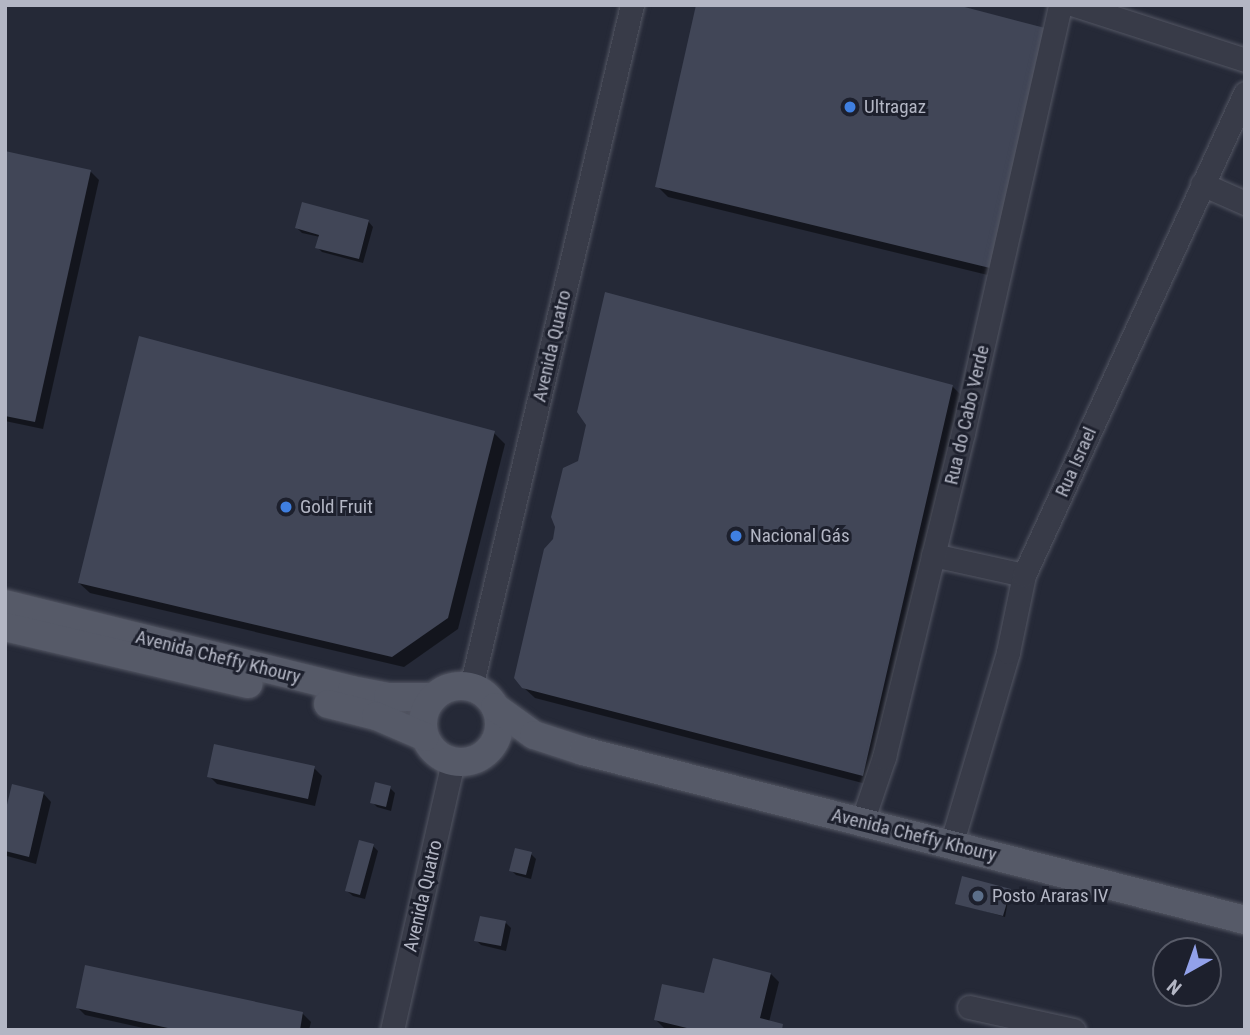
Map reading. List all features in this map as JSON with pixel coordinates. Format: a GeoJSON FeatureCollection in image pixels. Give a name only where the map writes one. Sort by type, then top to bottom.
{"type":"FeatureCollection","features":[{"type":"Feature","properties":{"kind":"main road","name":"Avenida Cheffy Khoury"},"geometry":{"type":"LineString","coordinates":[[5,604],[352,691],[388,697],[433,697]]}},
{"type":"Feature","properties":{"kind":"main road","name":"Avenida Cheffy Khoury"},"geometry":{"type":"LineString","coordinates":[[5,627],[376,716],[425,737]]}},
{"type":"Feature","properties":{"kind":"main road"},"geometry":{"type":"LineString","coordinates":[[471,687],[489,698],[495,707],[534,735],[583,751],[523,747],[488,751],[466,762],[453,761],[441,757],[425,737],[424,716],[433,697],[444,689],[471,687]]}},
{"type":"Feature","properties":{"kind":"main road"},"geometry":{"type":"LineString","coordinates":[[488,751],[499,728],[495,707]]}},
{"type":"Feature","properties":{"kind":"main road","name":"Avenida Cheffy Khoury"},"geometry":{"type":"LineString","coordinates":[[583,751],[1245,920]]}},
{"type":"Feature","properties":{"kind":"street","name":"Avenida Quatro"},"geometry":{"type":"LineString","coordinates":[[471,687],[632,5]]}},
{"type":"Feature","properties":{"kind":"street","name":"Rua do Cabo Verde"},"geometry":{"type":"LineString","coordinates":[[862,822],[884,757],[933,555],[1060,5]]}},
{"type":"Feature","properties":{"kind":"street"},"geometry":{"type":"LineString","coordinates":[[1075,5],[1245,60]]}},
{"type":"Feature","properties":{"kind":"street","name":"Rua Israel"},"geometry":{"type":"LineString","coordinates":[[950,845],[1008,652],[1024,575],[1245,93]]}},
{"type":"Feature","properties":{"kind":"street"},"geometry":{"type":"LineString","coordinates":[[1202,184],[1245,203]]}},
{"type":"Feature","properties":{"kind":"street"},"geometry":{"type":"LineString","coordinates":[[933,555],[1024,575]]}},
{"type":"Feature","properties":{"kind":"street","name":"Avenida Quatro"},"geometry":{"type":"LineString","coordinates":[[392,1030],[453,761]]}},
{"type":"Feature","properties":{"kind":"street"},"geometry":{"type":"LineString","coordinates":[[968,1007],[1074,1030]]}},
{"type":"Feature","properties":{"kind":"building","name":"Ultragaz"},"geometry":{"type":"Polygon","coordinates":[[[696,5],[957,5],[1045,28],[990,268],[655,187],[696,5]]]}},
{"type":"Feature","properties":{"kind":"building"},"geometry":{"type":"Polygon","coordinates":[[[5,151],[91,170],[35,422],[5,416],[5,151]]]}},
{"type":"Feature","properties":{"kind":"building"},"geometry":{"type":"Polygon","coordinates":[[[302,202],[369,220],[359,259],[315,248],[319,235],[295,228],[302,202]]]}},
{"type":"Feature","properties":{"kind":"building","name":"Nacional Gás"},"geometry":{"type":"Polygon","coordinates":[[[605,292],[953,385],[863,776],[522,688],[514,678],[544,549],[553,539],[555,527],[551,517],[563,468],[578,461],[586,425],[577,412],[605,292]]]}},
{"type":"Feature","properties":{"kind":"building","name":"Gold Fruit"},"geometry":{"type":"Polygon","coordinates":[[[139,336],[495,431],[448,618],[392,657],[78,583],[139,336]]]}},
{"type":"Feature","properties":{"kind":"building"},"geometry":{"type":"Polygon","coordinates":[[[214,744],[315,766],[308,799],[207,777],[214,744]]]}},
{"type":"Feature","properties":{"kind":"building"},"geometry":{"type":"Polygon","coordinates":[[[375,782],[391,786],[386,807],[370,803],[375,782]]]}},
{"type":"Feature","properties":{"kind":"building"},"geometry":{"type":"Polygon","coordinates":[[[12,784],[44,792],[29,857],[5,851],[5,813],[12,784]]]}},
{"type":"Feature","properties":{"kind":"building"},"geometry":{"type":"Polygon","coordinates":[[[359,840],[374,844],[360,895],[345,891],[359,840]]]}},
{"type":"Feature","properties":{"kind":"building"},"geometry":{"type":"Polygon","coordinates":[[[515,848],[532,852],[526,875],[509,871],[515,848]]]}},
{"type":"Feature","properties":{"kind":"building"},"geometry":{"type":"Polygon","coordinates":[[[962,876],[1011,889],[1003,916],[955,904],[962,876]]]}},
{"type":"Feature","properties":{"kind":"building"},"geometry":{"type":"Polygon","coordinates":[[[480,916],[506,921],[501,946],[474,941],[480,916]]]}},
{"type":"Feature","properties":{"kind":"building"},"geometry":{"type":"Polygon","coordinates":[[[713,958],[771,973],[760,1018],[783,1024],[782,1030],[695,1030],[654,1020],[662,984],[704,993],[713,958]]]}},
{"type":"Feature","properties":{"kind":"building"},"geometry":{"type":"Polygon","coordinates":[[[85,965],[303,1012],[300,1030],[177,1030],[76,1008],[85,965]]]}},
{"type":"Feature","properties":{"kind":"place","name":"Ultragaz"},"geometry":{"type":"Point","coordinates":[850,107]}},
{"type":"Feature","properties":{"kind":"place","name":"Gold Fruit"},"geometry":{"type":"Point","coordinates":[286,507]}},
{"type":"Feature","properties":{"kind":"place","name":"Nacional Gás"},"geometry":{"type":"Point","coordinates":[736,536]}},
{"type":"Feature","properties":{"kind":"place","name":"Posto Araras IV"},"geometry":{"type":"Point","coordinates":[978,896]}}]}
